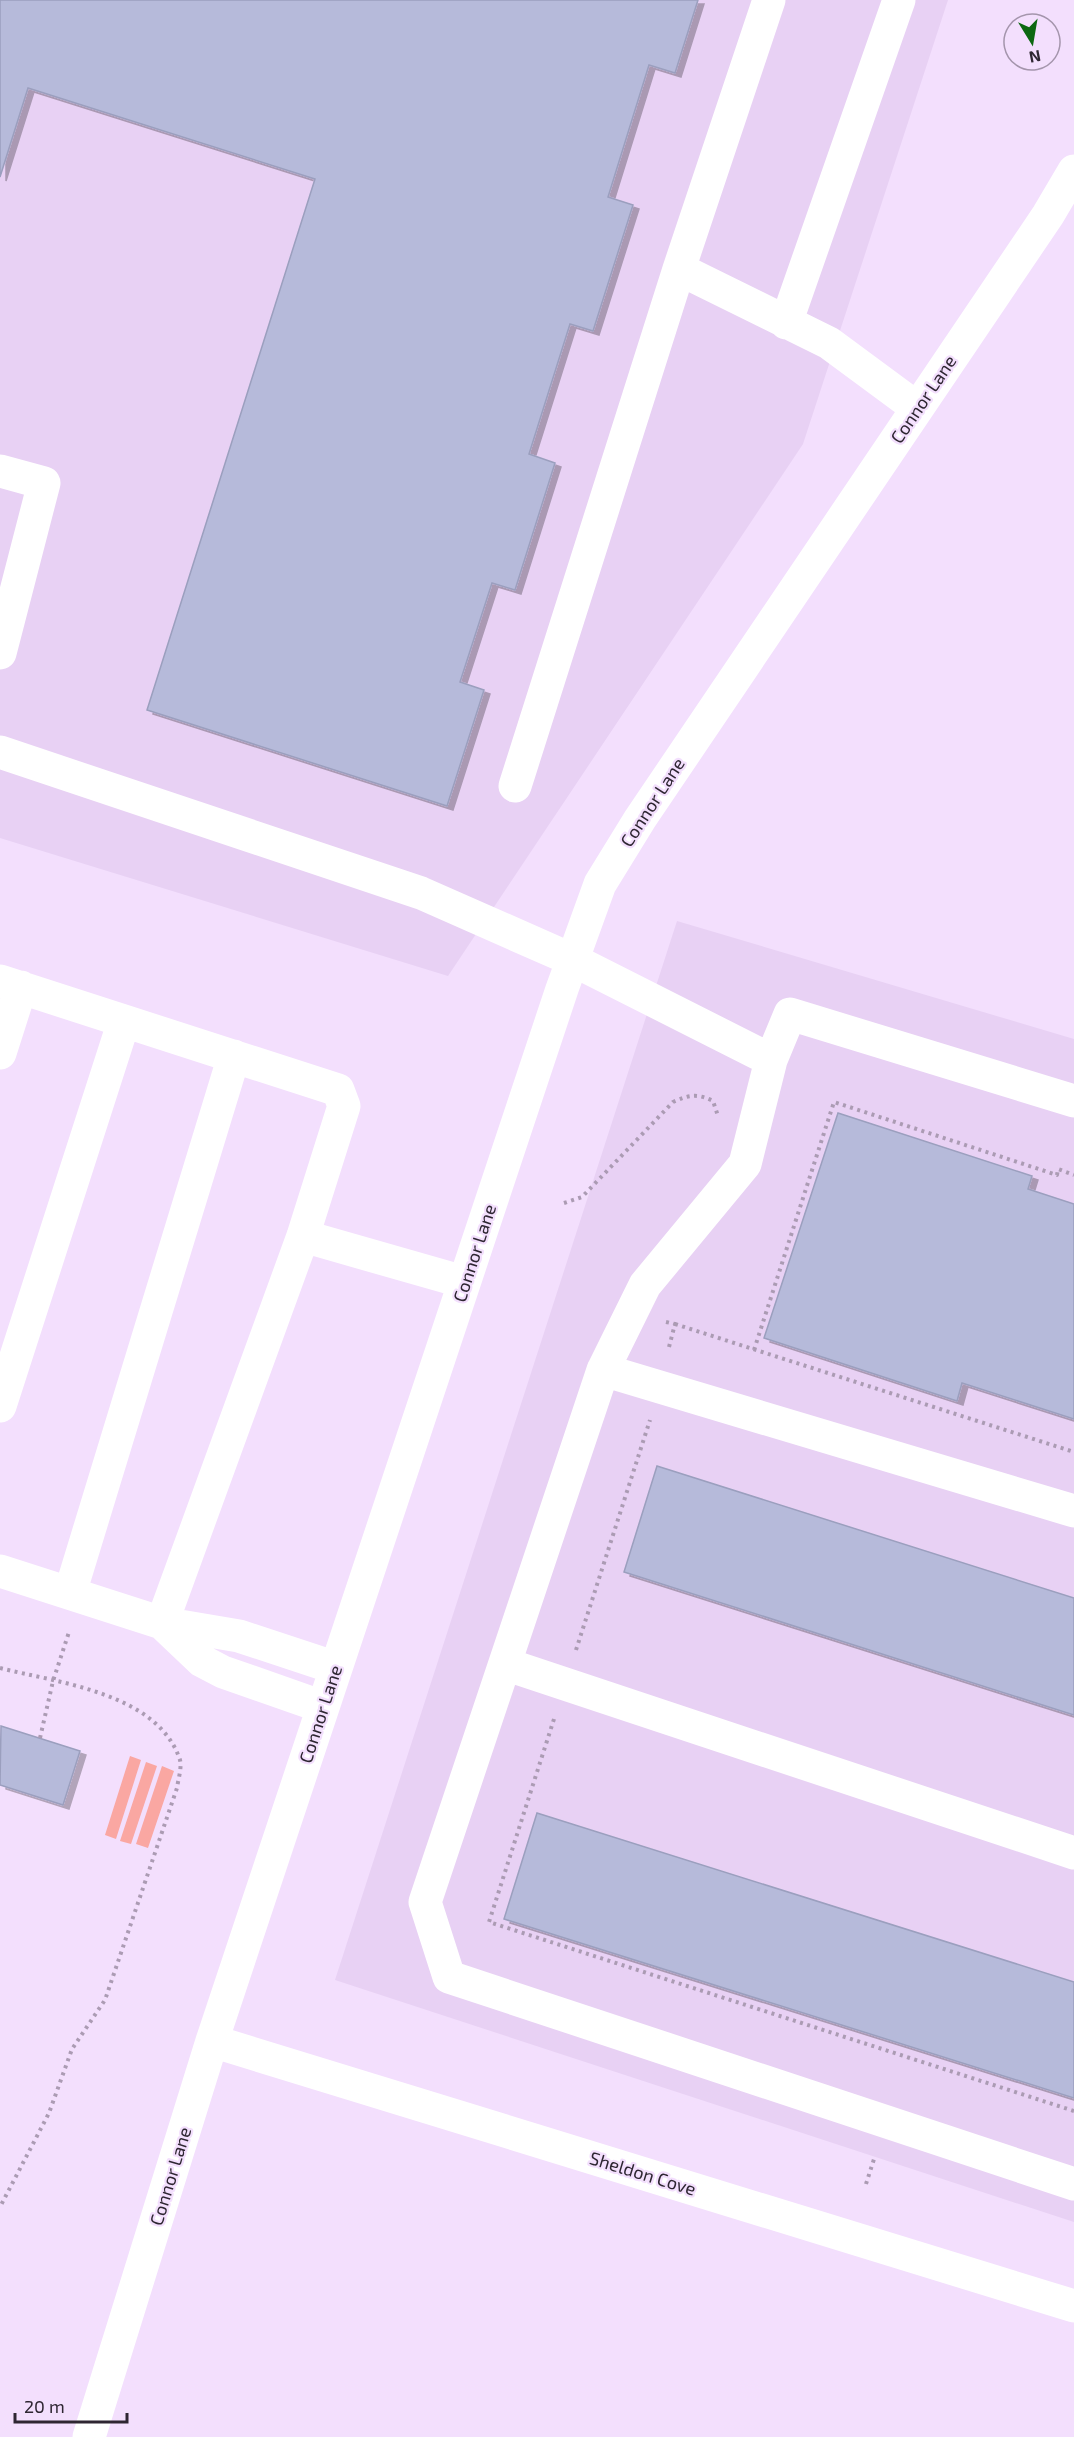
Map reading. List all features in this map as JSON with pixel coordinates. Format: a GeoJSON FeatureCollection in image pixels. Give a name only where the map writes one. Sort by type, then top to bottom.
{"type":"FeatureCollection","features":[{"type":"Feature","properties":{"kind":"street"},"geometry":{"type":"LineString","coordinates":[[515,786],[680,269],[769,0]]}},
{"type":"Feature","properties":{"kind":"street"},"geometry":{"type":"LineString","coordinates":[[786,323],[899,0]]}},
{"type":"Feature","properties":{"kind":"street","name":"Connor Lane"},"geometry":{"type":"LineString","coordinates":[[89,2437],[212,2040],[464,1282],[600,884],[640,819],[1048,215],[1074,171]]}},
{"type":"Feature","properties":{"kind":"street"},"geometry":{"type":"LineString","coordinates":[[680,269],[829,344],[917,408]]}},
{"type":"Feature","properties":{"kind":"street"},"geometry":{"type":"LineString","coordinates":[[0,471],[44,483],[0,653]]}},
{"type":"Feature","properties":{"kind":"street"},"geometry":{"type":"LineString","coordinates":[[0,752],[421,893],[573,960],[771,1060]]}},
{"type":"Feature","properties":{"kind":"street"},"geometry":{"type":"LineString","coordinates":[[0,1053],[11,984],[338,1090],[343,1099],[344,1106],[303,1236],[162,1623]]}},
{"type":"Feature","properties":{"kind":"street"},"geometry":{"type":"LineString","coordinates":[[1074,1101],[790,1014],[771,1060],[745,1164],[645,1285],[603,1370],[424,1902],[449,1977],[1074,2184]]}},
{"type":"Feature","properties":{"kind":"street"},"geometry":{"type":"LineString","coordinates":[[0,1406],[124,1021]]}},
{"type":"Feature","properties":{"kind":"street"},"geometry":{"type":"LineString","coordinates":[[75,1595],[234,1056]]}},
{"type":"Feature","properties":{"kind":"street"},"geometry":{"type":"LineString","coordinates":[[303,1236],[464,1282]]}},
{"type":"Feature","properties":{"kind":"street"},"geometry":{"type":"LineString","coordinates":[[603,1370],[1074,1511]]}},
{"type":"Feature","properties":{"kind":"street"},"geometry":{"type":"LineString","coordinates":[[0,1571],[162,1623],[239,1636],[336,1668]]}},
{"type":"Feature","properties":{"kind":"street"},"geometry":{"type":"LineString","coordinates":[[162,1623],[202,1661],[223,1672],[322,1707]]}},
{"type":"Feature","properties":{"kind":"street"},"geometry":{"type":"LineString","coordinates":[[505,1664],[1074,1853]]}},
{"type":"Feature","properties":{"kind":"street","name":"Sheldon Cove"},"geometry":{"type":"LineString","coordinates":[[212,2040],[1074,2306]]}},
{"type":"Feature","properties":{"kind":"path"},"geometry":{"type":"LineString","coordinates":[[564,1203],[582,1197],[673,1102],[690,1095],[702,1095],[713,1101],[718,1114],[718,1124]]}},
{"type":"Feature","properties":{"kind":"path"},"geometry":{"type":"LineString","coordinates":[[754,1350],[834,1102],[1057,1175],[1058,1169],[1074,1174]]}},
{"type":"Feature","properties":{"kind":"path"},"geometry":{"type":"LineString","coordinates":[[656,1319],[1074,1452]]}},
{"type":"Feature","properties":{"kind":"path"},"geometry":{"type":"LineString","coordinates":[[667,1355],[675,1324]]}},
{"type":"Feature","properties":{"kind":"path"},"geometry":{"type":"LineString","coordinates":[[574,1658],[653,1410]]}},
{"type":"Feature","properties":{"kind":"path"},"geometry":{"type":"LineString","coordinates":[[40,1738],[75,1595]]}},
{"type":"Feature","properties":{"kind":"path"},"geometry":{"type":"LineString","coordinates":[[0,1668],[90,1689],[139,1710],[165,1732],[181,1762],[177,1788],[105,2000],[72,2049],[50,2113],[0,2207]]}},
{"type":"Feature","properties":{"kind":"path"},"geometry":{"type":"LineString","coordinates":[[555,1715],[489,1922],[1074,2111]]}},
{"type":"Feature","properties":{"kind":"path"},"geometry":{"type":"LineString","coordinates":[[866,2184],[876,2154]]}},
{"type":"Feature","properties":{"kind":"shaded area"},"geometry":{"type":"Polygon","coordinates":[[[0,0],[948,0],[803,444],[448,976],[0,838],[0,0]]]}},
{"type":"Feature","properties":{"kind":"shaded area"},"geometry":{"type":"Polygon","coordinates":[[[677,921],[1074,1039],[1074,2222],[335,1980],[677,921]]]}},
{"type":"Feature","properties":{"kind":"shaded area"},"geometry":{"type":"Polygon","coordinates":[[[130,1756],[141,1760],[116,1839],[105,1835],[130,1756]]]}},
{"type":"Feature","properties":{"kind":"shaded area"},"geometry":{"type":"Polygon","coordinates":[[[146,1762],[157,1766],[131,1844],[120,1841],[146,1762]]]}},
{"type":"Feature","properties":{"kind":"shaded area"},"geometry":{"type":"Polygon","coordinates":[[[162,1766],[174,1771],[148,1848],[136,1844],[162,1766]]]}},
{"type":"Feature","properties":{"kind":"building"},"geometry":{"type":"Polygon","coordinates":[[[0,0],[698,0],[675,73],[649,65],[608,197],[633,205],[593,331],[570,324],[529,454],[555,463],[515,590],[492,583],[460,682],[484,690],[447,806],[147,710],[315,179],[28,88],[0,177],[0,0]]]}},
{"type":"Feature","properties":{"kind":"building"},"geometry":{"type":"Polygon","coordinates":[[[838,1113],[1032,1176],[1028,1189],[1074,1204],[1074,1419],[962,1383],[957,1401],[764,1338],[838,1113]]]}},
{"type":"Feature","properties":{"kind":"building"},"geometry":{"type":"Polygon","coordinates":[[[657,1466],[1074,1598],[1074,1715],[624,1572],[657,1466]]]}},
{"type":"Feature","properties":{"kind":"building"},"geometry":{"type":"Polygon","coordinates":[[[1,1726],[80,1751],[63,1805],[0,1785],[1,1726]]]}},
{"type":"Feature","properties":{"kind":"building"},"geometry":{"type":"Polygon","coordinates":[[[537,1813],[1074,1982],[1074,2098],[504,1919],[537,1813]]]}}]}
